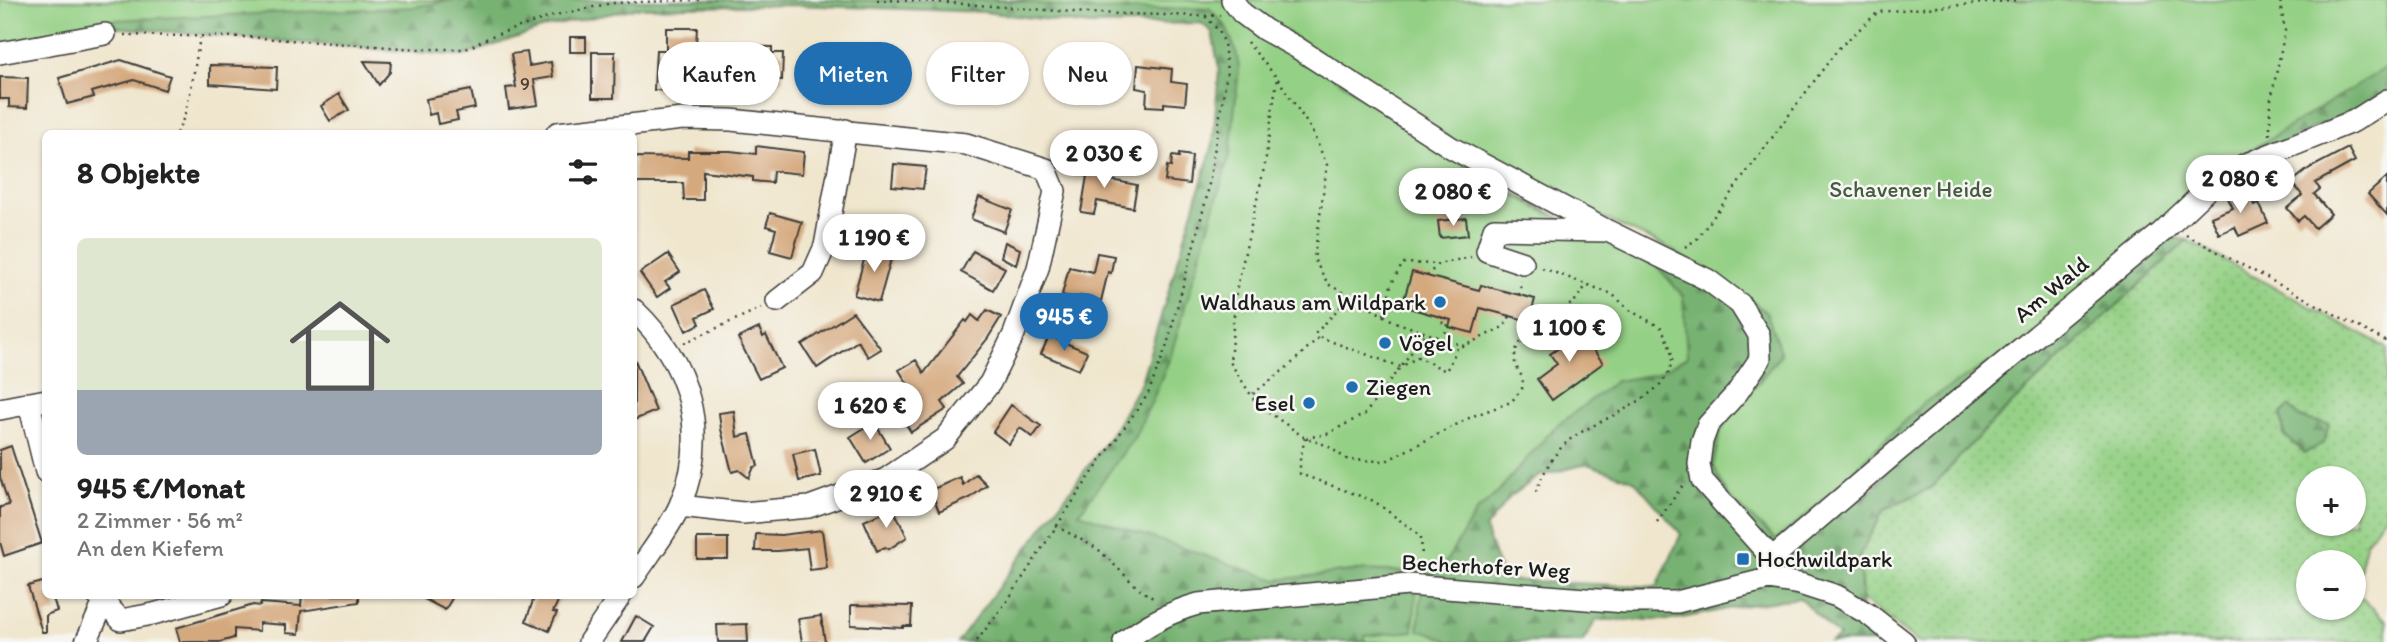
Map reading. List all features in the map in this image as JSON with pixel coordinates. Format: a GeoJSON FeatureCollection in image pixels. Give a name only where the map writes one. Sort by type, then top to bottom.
{"type":"FeatureCollection","features":[{"type":"Feature","properties":{"kind":"street"},"geometry":{"type":"LineString","coordinates":[[1225,8],[1242,13],[1484,167],[1708,280],[1740,304],[1759,335],[1760,359],[1737,393],[1708,425],[1702,441],[1699,464],[1702,480],[1772,558],[1768,579],[1800,584],[1837,596],[1868,614],[1904,642]]}},
{"type":"Feature","properties":{"kind":"street"},"geometry":{"type":"LineString","coordinates":[[0,53],[105,34]]}},
{"type":"Feature","properties":{"kind":"street","name":"Am Wald"},"geometry":{"type":"LineString","coordinates":[[1772,558],[2169,225],[2217,181],[2244,165],[2354,121],[2387,100]]}},
{"type":"Feature","properties":{"kind":"street"},"geometry":{"type":"LineString","coordinates":[[584,130],[683,119],[731,120],[966,144],[1046,170],[1055,191],[1038,268],[1014,334],[990,383],[945,439],[886,479],[809,507],[743,513],[680,506]]}},
{"type":"Feature","properties":{"kind":"street"},"geometry":{"type":"LineString","coordinates":[[777,300],[813,273],[825,246],[846,131]]}},
{"type":"Feature","properties":{"kind":"street"},"geometry":{"type":"LineString","coordinates":[[1523,264],[1487,251],[1494,229],[1608,231]]}},
{"type":"Feature","properties":{"kind":"street"},"geometry":{"type":"LineString","coordinates":[[637,313],[652,327],[668,351],[684,383],[695,417],[692,467],[680,506],[637,572]]}},
{"type":"Feature","properties":{"kind":"street"},"geometry":{"type":"LineString","coordinates":[[0,409],[37,401],[42,440]]}},
{"type":"Feature","properties":{"kind":"street","name":"Becherhofer Weg"},"geometry":{"type":"LineString","coordinates":[[1124,642],[1145,626],[1173,611],[1198,604],[1408,585],[1623,602],[1677,602],[1768,579]]}},
{"type":"Feature","properties":{"kind":"street"},"geometry":{"type":"LineString","coordinates":[[86,642],[100,599]]}},
{"type":"Feature","properties":{"kind":"street"},"geometry":{"type":"LineString","coordinates":[[101,599],[121,620],[207,599]]}},
{"type":"Feature","properties":{"kind":"street"},"geometry":{"type":"LineString","coordinates":[[589,642],[618,599]]}},
{"type":"Feature","properties":{"kind":"path"},"geometry":{"type":"LineString","coordinates":[[105,34],[259,38],[418,49],[466,49],[492,36],[543,19],[612,3],[700,0]]}},
{"type":"Feature","properties":{"kind":"path"},"geometry":{"type":"LineString","coordinates":[[877,0],[1088,13],[1205,16],[1219,31],[1224,42],[1227,72],[1207,196],[1167,345],[1148,394],[1008,600],[976,642]]}},
{"type":"Feature","properties":{"kind":"path"},"geometry":{"type":"LineString","coordinates":[[1667,259],[1697,239],[1838,49],[1878,12],[2020,0]]}},
{"type":"Feature","properties":{"kind":"path"},"geometry":{"type":"LineString","coordinates":[[2273,154],[2270,104],[2284,31],[2280,0]]}},
{"type":"Feature","properties":{"kind":"path"},"geometry":{"type":"LineString","coordinates":[[1242,36],[1278,78],[1311,129],[1328,165],[1314,259],[1328,284],[1425,334],[1464,346],[1505,326],[1510,316]]}},
{"type":"Feature","properties":{"kind":"path"},"geometry":{"type":"LineString","coordinates":[[178,130],[200,37]]}},
{"type":"Feature","properties":{"kind":"path"},"geometry":{"type":"LineString","coordinates":[[1278,78],[1265,164],[1236,292],[1230,362],[1256,403],[1305,438],[1326,445],[1348,460],[1386,461],[1473,416],[1510,402],[1522,389],[1523,379],[1515,364],[1515,351],[1525,336],[1574,303],[1586,286]]}},
{"type":"Feature","properties":{"kind":"path"},"geometry":{"type":"LineString","coordinates":[[2169,225],[2387,342]]}},
{"type":"Feature","properties":{"kind":"path"},"geometry":{"type":"LineString","coordinates":[[1384,315],[1391,285],[1403,263],[1438,264],[1487,251]]}},
{"type":"Feature","properties":{"kind":"path"},"geometry":{"type":"LineString","coordinates":[[1427,276],[1438,264]]}},
{"type":"Feature","properties":{"kind":"path"},"geometry":{"type":"LineString","coordinates":[[1523,264],[1544,267],[1586,286],[1612,294],[1631,311],[1662,328],[1672,358],[1665,380],[1640,401],[1567,442],[1542,475],[1536,492]]}},
{"type":"Feature","properties":{"kind":"path"},"geometry":{"type":"LineString","coordinates":[[1350,296],[1316,333],[1319,337],[1401,367]]}},
{"type":"Feature","properties":{"kind":"path"},"geometry":{"type":"LineString","coordinates":[[668,351],[777,300]]}},
{"type":"Feature","properties":{"kind":"path"},"geometry":{"type":"LineString","coordinates":[[1442,317],[1440,322],[1448,324],[1443,340]]}},
{"type":"Feature","properties":{"kind":"path"},"geometry":{"type":"LineString","coordinates":[[1305,438],[1327,433],[1365,414],[1425,334]]}},
{"type":"Feature","properties":{"kind":"path"},"geometry":{"type":"LineString","coordinates":[[1252,394],[1290,365],[1319,337]]}},
{"type":"Feature","properties":{"kind":"path"},"geometry":{"type":"LineString","coordinates":[[1401,367],[1418,357],[1446,371],[1459,345]]}},
{"type":"Feature","properties":{"kind":"path"},"geometry":{"type":"LineString","coordinates":[[1305,438],[1300,474],[1374,501],[1421,536],[1422,558]]}},
{"type":"Feature","properties":{"kind":"path"},"geometry":{"type":"LineString","coordinates":[[1657,522],[1699,464]]}},
{"type":"Feature","properties":{"kind":"path"},"geometry":{"type":"LineString","coordinates":[[1056,526],[1098,549],[1139,589],[1173,611]]}},
{"type":"Feature","properties":{"kind":"green space"},"geometry":{"type":"Polygon","coordinates":[[[0,0],[2387,0],[2387,94],[2271,149],[1891,446],[1862,503],[1899,455],[2164,236],[2187,240],[1987,427],[1931,488],[1884,509],[1860,554],[1862,621],[1890,642],[1830,642],[1839,637],[1800,598],[1741,606],[1672,620],[1596,620],[1583,642],[958,642],[1111,435],[1141,382],[1213,144],[1219,69],[1212,32],[1201,23],[1091,25],[984,12],[795,5],[637,8],[547,27],[463,56],[100,26],[0,0]],[[1516,85],[1480,175],[1581,229],[1663,266],[1697,239],[1516,85]],[[1587,464],[1539,476],[1510,497],[1485,529],[1504,580],[1657,587],[1681,534],[1634,480],[1587,464]]]}},
{"type":"Feature","properties":{"kind":"green space"},"geometry":{"type":"Polygon","coordinates":[[[0,0],[453,0],[413,7],[111,20],[100,26],[0,44],[0,0]]]}},
{"type":"Feature","properties":{"kind":"green space"},"geometry":{"type":"Polygon","coordinates":[[[1004,0],[1223,0],[1447,156],[1537,208],[1656,265],[1683,296],[1687,357],[1656,374],[1616,381],[1554,428],[1495,495],[1476,512],[1439,573],[1423,573],[1418,631],[1428,632],[1451,642],[1365,642],[1365,636],[1413,631],[1418,572],[1359,570],[1277,580],[1079,513],[1134,438],[1171,355],[1230,154],[1239,68],[1236,51],[1225,25],[1209,8],[1094,10],[1004,0]]]}},
{"type":"Feature","properties":{"kind":"green space","name":"Schavener Heide"},"geometry":{"type":"Polygon","coordinates":[[[1237,0],[2387,0],[2387,67],[2192,186],[2170,218],[2026,340],[1922,404],[1810,512],[1776,540],[1728,496],[1713,466],[1721,430],[1781,354],[1767,313],[1665,246],[1577,206],[1475,154],[1237,0]]]}},
{"type":"Feature","properties":{"kind":"green space"},"geometry":{"type":"Polygon","coordinates":[[[2187,240],[2387,348],[2387,513],[2367,540],[2365,550],[2296,550],[2296,620],[2366,620],[2366,602],[2387,621],[2387,642],[1917,642],[1862,599],[1860,554],[1884,509],[1931,488],[1987,427],[2187,240]]]}},
{"type":"Feature","properties":{"kind":"green space"},"geometry":{"type":"Polygon","coordinates":[[[2289,406],[2300,418],[2329,424],[2324,443],[2305,453],[2284,435],[2281,414],[2289,406]]]}},
{"type":"Feature","properties":{"kind":"building"},"geometry":{"type":"Polygon","coordinates":[[[666,28],[697,28],[696,42],[666,42],[666,28]]]}},
{"type":"Feature","properties":{"kind":"building"},"geometry":{"type":"Polygon","coordinates":[[[570,37],[586,37],[586,52],[570,52],[570,37]]]}},
{"type":"Feature","properties":{"kind":"building"},"geometry":{"type":"Polygon","coordinates":[[[658,50],[658,90],[654,90],[658,50]]]}},
{"type":"Feature","properties":{"kind":"building"},"geometry":{"type":"Polygon","coordinates":[[[527,52],[529,66],[551,62],[553,77],[534,80],[538,105],[509,109],[506,88],[516,87],[511,54],[527,52]]]}},
{"type":"Feature","properties":{"kind":"building"},"geometry":{"type":"Polygon","coordinates":[[[592,52],[615,52],[614,98],[592,98],[592,52]]]}},
{"type":"Feature","properties":{"kind":"building"},"geometry":{"type":"Polygon","coordinates":[[[780,53],[783,53],[780,80],[780,53]]]}},
{"type":"Feature","properties":{"kind":"building"},"geometry":{"type":"Polygon","coordinates":[[[121,60],[170,76],[165,90],[134,80],[92,92],[94,97],[67,104],[59,78],[121,60]]]}},
{"type":"Feature","properties":{"kind":"building"},"geometry":{"type":"Polygon","coordinates":[[[364,61],[391,62],[390,72],[379,85],[364,61]]]}},
{"type":"Feature","properties":{"kind":"building"},"geometry":{"type":"Polygon","coordinates":[[[210,65],[277,67],[276,89],[210,84],[210,65]]]}},
{"type":"Feature","properties":{"kind":"building"},"geometry":{"type":"Polygon","coordinates":[[[1138,65],[1172,69],[1171,82],[1187,84],[1185,105],[1164,103],[1164,107],[1146,106],[1147,90],[1136,88],[1138,65]]]}},
{"type":"Feature","properties":{"kind":"building"},"geometry":{"type":"Polygon","coordinates":[[[0,77],[28,78],[27,108],[9,107],[9,99],[0,99],[0,77]]]}},
{"type":"Feature","properties":{"kind":"building"},"geometry":{"type":"Polygon","coordinates":[[[471,90],[475,108],[456,112],[458,120],[438,124],[436,113],[429,115],[426,99],[471,90]]]}},
{"type":"Feature","properties":{"kind":"building"},"geometry":{"type":"Polygon","coordinates":[[[339,94],[349,110],[330,121],[321,106],[339,94]]]}},
{"type":"Feature","properties":{"kind":"building"},"geometry":{"type":"Polygon","coordinates":[[[756,146],[804,152],[802,174],[773,171],[772,183],[753,181],[753,177],[703,171],[703,200],[684,200],[683,183],[637,183],[637,157],[688,158],[688,151],[756,154],[756,146]]]}},
{"type":"Feature","properties":{"kind":"building"},"geometry":{"type":"Polygon","coordinates":[[[2348,148],[2355,161],[2315,183],[2320,189],[2314,194],[2331,214],[2315,228],[2304,216],[2298,221],[2287,208],[2302,195],[2292,182],[2308,169],[2348,148]]]}},
{"type":"Feature","properties":{"kind":"building"},"geometry":{"type":"Polygon","coordinates":[[[1179,154],[1192,156],[1189,184],[1165,181],[1167,166],[1171,167],[1172,156],[1179,157],[1179,154]]]}},
{"type":"Feature","properties":{"kind":"building"},"geometry":{"type":"Polygon","coordinates":[[[1081,160],[1097,163],[1095,177],[1137,185],[1133,208],[1097,201],[1094,214],[1081,212],[1087,176],[1078,174],[1081,160]]]}},
{"type":"Feature","properties":{"kind":"building"},"geometry":{"type":"Polygon","coordinates":[[[894,164],[926,167],[923,189],[892,186],[894,164]]]}},
{"type":"Feature","properties":{"kind":"building"},"geometry":{"type":"Polygon","coordinates":[[[2387,177],[2387,215],[2368,194],[2387,177]]]}},
{"type":"Feature","properties":{"kind":"building"},"geometry":{"type":"Polygon","coordinates":[[[2246,187],[2254,205],[2259,203],[2268,223],[2239,236],[2235,227],[2219,234],[2211,217],[2233,208],[2227,196],[2246,187]]]}},
{"type":"Feature","properties":{"kind":"building"},"geometry":{"type":"Polygon","coordinates":[[[979,197],[1012,210],[1004,232],[971,219],[979,197]]]}},
{"type":"Feature","properties":{"kind":"building"},"geometry":{"type":"Polygon","coordinates":[[[770,213],[802,222],[792,257],[770,251],[776,229],[766,226],[770,213]]]}},
{"type":"Feature","properties":{"kind":"building"},"geometry":{"type":"Polygon","coordinates":[[[1466,218],[1468,235],[1440,238],[1438,221],[1466,218]]]}},
{"type":"Feature","properties":{"kind":"building"},"geometry":{"type":"Polygon","coordinates":[[[1005,242],[1020,249],[1016,265],[1001,257],[1005,242]]]}},
{"type":"Feature","properties":{"kind":"building"},"geometry":{"type":"Polygon","coordinates":[[[868,246],[893,252],[879,302],[854,295],[868,246]]]}},
{"type":"Feature","properties":{"kind":"building"},"geometry":{"type":"Polygon","coordinates":[[[973,251],[1005,268],[993,290],[961,272],[973,251]]]}},
{"type":"Feature","properties":{"kind":"building"},"geometry":{"type":"Polygon","coordinates":[[[1097,253],[1114,256],[1101,301],[1062,295],[1069,267],[1093,272],[1097,253]]]}},
{"type":"Feature","properties":{"kind":"building"},"geometry":{"type":"Polygon","coordinates":[[[668,254],[680,272],[665,282],[670,288],[657,297],[640,273],[668,254]]]}},
{"type":"Feature","properties":{"kind":"building","name":"Waldhaus am Wildpark"},"geometry":{"type":"Polygon","coordinates":[[[1412,272],[1479,290],[1481,285],[1535,299],[1529,321],[1480,308],[1473,333],[1449,327],[1451,320],[1402,306],[1412,272]]]}},
{"type":"Feature","properties":{"kind":"building"},"geometry":{"type":"Polygon","coordinates":[[[704,290],[714,309],[697,317],[700,324],[686,331],[674,304],[704,290]]]}},
{"type":"Feature","properties":{"kind":"building"},"geometry":{"type":"Polygon","coordinates":[[[987,310],[1001,317],[957,377],[963,384],[942,402],[947,409],[911,432],[889,398],[909,386],[899,370],[916,360],[924,373],[965,320],[967,322],[972,315],[979,321],[987,310]]]}},
{"type":"Feature","properties":{"kind":"building"},"geometry":{"type":"Polygon","coordinates":[[[853,312],[881,349],[868,357],[858,341],[817,368],[802,345],[853,312]]]}},
{"type":"Feature","properties":{"kind":"building"},"geometry":{"type":"Polygon","coordinates":[[[759,328],[763,337],[766,335],[782,368],[759,379],[738,338],[759,328]]]}},
{"type":"Feature","properties":{"kind":"building"},"geometry":{"type":"Polygon","coordinates":[[[1565,331],[1571,339],[1580,332],[1603,363],[1552,400],[1537,379],[1557,364],[1550,354],[1560,347],[1555,339],[1565,331]]]}},
{"type":"Feature","properties":{"kind":"building"},"geometry":{"type":"Polygon","coordinates":[[[1049,336],[1087,352],[1079,370],[1041,354],[1049,336]]]}},
{"type":"Feature","properties":{"kind":"building"},"geometry":{"type":"Polygon","coordinates":[[[637,365],[656,411],[637,419],[637,365]]]}},
{"type":"Feature","properties":{"kind":"building"},"geometry":{"type":"Polygon","coordinates":[[[1011,405],[1041,426],[1033,437],[1020,428],[1009,444],[993,432],[1011,405]]]}},
{"type":"Feature","properties":{"kind":"building"},"geometry":{"type":"Polygon","coordinates":[[[734,411],[737,437],[750,434],[758,466],[754,467],[749,478],[739,470],[732,472],[721,429],[719,413],[734,411]]]}},
{"type":"Feature","properties":{"kind":"building"},"geometry":{"type":"Polygon","coordinates":[[[874,422],[890,448],[866,463],[850,437],[874,422]]]}},
{"type":"Feature","properties":{"kind":"building"},"geometry":{"type":"Polygon","coordinates":[[[11,446],[42,543],[4,556],[0,542],[0,507],[9,505],[0,477],[0,450],[11,446]]]}},
{"type":"Feature","properties":{"kind":"building"},"geometry":{"type":"Polygon","coordinates":[[[815,449],[821,476],[799,481],[793,454],[815,449]]]}},
{"type":"Feature","properties":{"kind":"building"},"geometry":{"type":"Polygon","coordinates":[[[976,474],[987,485],[970,498],[939,512],[931,490],[960,477],[963,485],[976,474]]]}},
{"type":"Feature","properties":{"kind":"building"},"geometry":{"type":"Polygon","coordinates":[[[893,508],[907,537],[889,549],[885,547],[877,551],[864,521],[893,508]]]}},
{"type":"Feature","properties":{"kind":"building"},"geometry":{"type":"Polygon","coordinates":[[[822,530],[827,568],[810,570],[807,548],[755,551],[756,534],[781,535],[822,530]]]}},
{"type":"Feature","properties":{"kind":"building"},"geometry":{"type":"Polygon","coordinates":[[[697,538],[728,538],[728,559],[697,559],[697,538]]]}},
{"type":"Feature","properties":{"kind":"building"},"geometry":{"type":"Polygon","coordinates":[[[42,582],[42,599],[53,599],[57,611],[46,615],[46,632],[42,632],[28,586],[42,582]]]}},
{"type":"Feature","properties":{"kind":"building"},"geometry":{"type":"Polygon","coordinates":[[[302,599],[359,599],[359,602],[301,611],[299,634],[286,633],[286,625],[259,623],[259,631],[234,629],[234,638],[220,642],[180,642],[176,628],[253,605],[260,606],[261,603],[301,606],[302,599]]]}},
{"type":"Feature","properties":{"kind":"building"},"geometry":{"type":"Polygon","coordinates":[[[424,599],[452,599],[445,610],[424,599]]]}},
{"type":"Feature","properties":{"kind":"building"},"geometry":{"type":"Polygon","coordinates":[[[534,599],[559,599],[553,612],[557,613],[549,631],[526,621],[534,599]]]}},
{"type":"Feature","properties":{"kind":"building"},"geometry":{"type":"Polygon","coordinates":[[[851,605],[912,606],[911,626],[903,628],[851,625],[851,605]]]}},
{"type":"Feature","properties":{"kind":"building"},"geometry":{"type":"Polygon","coordinates":[[[636,616],[654,627],[645,642],[622,642],[636,616]]]}},
{"type":"Feature","properties":{"kind":"building"},"geometry":{"type":"Polygon","coordinates":[[[821,616],[825,642],[802,642],[798,619],[821,616]]]}},
{"type":"Feature","properties":{"kind":"building"},"geometry":{"type":"Polygon","coordinates":[[[747,624],[748,642],[718,642],[717,625],[747,624]]]}},
{"type":"Feature","properties":{"kind":"place","name":"Waldhaus am Wildpark"},"geometry":{"type":"Point","coordinates":[1440,302]}},
{"type":"Feature","properties":{"kind":"place","name":"Vögel"},"geometry":{"type":"Point","coordinates":[1385,343]}},
{"type":"Feature","properties":{"kind":"place","name":"Ziegen"},"geometry":{"type":"Point","coordinates":[1352,387]}},
{"type":"Feature","properties":{"kind":"place","name":"Esel"},"geometry":{"type":"Point","coordinates":[1309,403]}},
{"type":"Feature","properties":{"kind":"place","name":"Hochwildpark"},"geometry":{"type":"Point","coordinates":[1743,559]}}]}
